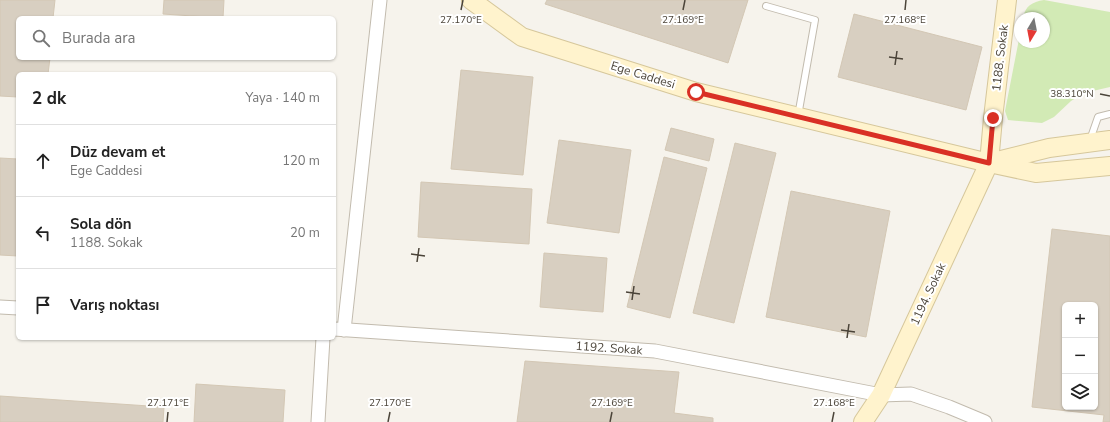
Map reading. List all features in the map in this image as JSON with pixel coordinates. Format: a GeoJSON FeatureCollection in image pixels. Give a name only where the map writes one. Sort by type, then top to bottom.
{"type":"FeatureCollection","features":[{"type":"Feature","properties":{"kind":"street"},"geometry":{"type":"LineString","coordinates":[[339,330],[380,0]]}},
{"type":"Feature","properties":{"kind":"street","name":"Ege Caddesi"},"geometry":{"type":"LineString","coordinates":[[471,0],[522,37],[696,92],[1036,173],[1110,166]]}},
{"type":"Feature","properties":{"kind":"street","name":"1188. Sokak"},"geometry":{"type":"LineString","coordinates":[[989,163],[1007,0]]}},
{"type":"Feature","properties":{"kind":"street"},"geometry":{"type":"LineString","coordinates":[[989,163],[1049,148],[1110,140]]}},
{"type":"Feature","properties":{"kind":"street","name":"1194. Sokak"},"geometry":{"type":"LineString","coordinates":[[863,422],[881,396],[989,163]]}},
{"type":"Feature","properties":{"kind":"street"},"geometry":{"type":"LineString","coordinates":[[0,307],[16,308]]}},
{"type":"Feature","properties":{"kind":"street","name":"1192. Sokak"},"geometry":{"type":"LineString","coordinates":[[339,330],[655,351],[881,396],[911,394],[949,407],[985,422]]}},
{"type":"Feature","properties":{"kind":"street"},"geometry":{"type":"LineString","coordinates":[[318,422],[323,340]]}},
{"type":"Feature","properties":{"kind":"lane"},"geometry":{"type":"LineString","coordinates":[[766,6],[815,20],[798,117]]}},
{"type":"Feature","properties":{"kind":"lane"},"geometry":{"type":"LineString","coordinates":[[1089,143],[1098,117],[1110,114]]}},
{"type":"Feature","properties":{"kind":"green space"},"geometry":{"type":"Polygon","coordinates":[[[1044,0],[1110,12],[1110,87],[1084,93],[1071,101],[1054,117],[1042,123],[1008,120],[1005,111],[1017,48],[1050,48],[1050,12],[1024,12],[1030,5],[1044,0]]]}},
{"type":"Feature","properties":{"kind":"building"},"geometry":{"type":"Polygon","coordinates":[[[0,0],[55,0],[53,16],[16,16],[16,60],[50,60],[48,72],[16,72],[16,97],[0,96],[0,0]]]}},
{"type":"Feature","properties":{"kind":"building"},"geometry":{"type":"Polygon","coordinates":[[[164,0],[224,0],[223,16],[163,14],[164,0]]]}},
{"type":"Feature","properties":{"kind":"building"},"geometry":{"type":"Polygon","coordinates":[[[547,0],[748,0],[728,63],[545,4],[547,0]]]}},
{"type":"Feature","properties":{"kind":"building"},"geometry":{"type":"Polygon","coordinates":[[[854,14],[982,47],[966,110],[838,77],[854,14]]]}},
{"type":"Feature","properties":{"kind":"building"},"geometry":{"type":"Polygon","coordinates":[[[461,70],[533,77],[523,175],[451,169],[461,70]]]}},
{"type":"Feature","properties":{"kind":"building"},"geometry":{"type":"Polygon","coordinates":[[[671,128],[714,139],[709,161],[665,150],[671,128]]]}},
{"type":"Feature","properties":{"kind":"building"},"geometry":{"type":"Polygon","coordinates":[[[559,140],[631,150],[619,233],[547,223],[559,140]]]}},
{"type":"Feature","properties":{"kind":"building"},"geometry":{"type":"Polygon","coordinates":[[[735,143],[776,153],[734,323],[693,313],[735,143]]]}},
{"type":"Feature","properties":{"kind":"building"},"geometry":{"type":"Polygon","coordinates":[[[664,157],[707,168],[670,318],[627,307],[664,157]]]}},
{"type":"Feature","properties":{"kind":"building"},"geometry":{"type":"Polygon","coordinates":[[[0,158],[16,159],[16,256],[0,255],[0,158]]]}},
{"type":"Feature","properties":{"kind":"building"},"geometry":{"type":"Polygon","coordinates":[[[421,182],[532,189],[529,244],[418,237],[421,182]]]}},
{"type":"Feature","properties":{"kind":"building"},"geometry":{"type":"Polygon","coordinates":[[[791,191],[890,211],[866,337],[766,317],[791,191]]]}},
{"type":"Feature","properties":{"kind":"building"},"geometry":{"type":"Polygon","coordinates":[[[1052,229],[1110,236],[1110,422],[1103,422],[1104,415],[1032,407],[1052,229]]]}},
{"type":"Feature","properties":{"kind":"building"},"geometry":{"type":"Polygon","coordinates":[[[544,253],[607,258],[603,312],[540,307],[544,253]]]}},
{"type":"Feature","properties":{"kind":"building"},"geometry":{"type":"Polygon","coordinates":[[[525,361],[679,372],[674,413],[713,418],[713,422],[517,422],[525,361]]]}},
{"type":"Feature","properties":{"kind":"building"},"geometry":{"type":"Polygon","coordinates":[[[196,384],[285,390],[283,422],[194,422],[196,384]]]}},
{"type":"Feature","properties":{"kind":"building"},"geometry":{"type":"Polygon","coordinates":[[[0,396],[164,407],[163,422],[0,422],[0,396]]]}},
{"type":"Feature","properties":{"kind":"route"},"geometry":{"type":"LineString","coordinates":[[696,92],[989,163],[993,118]]}}]}
